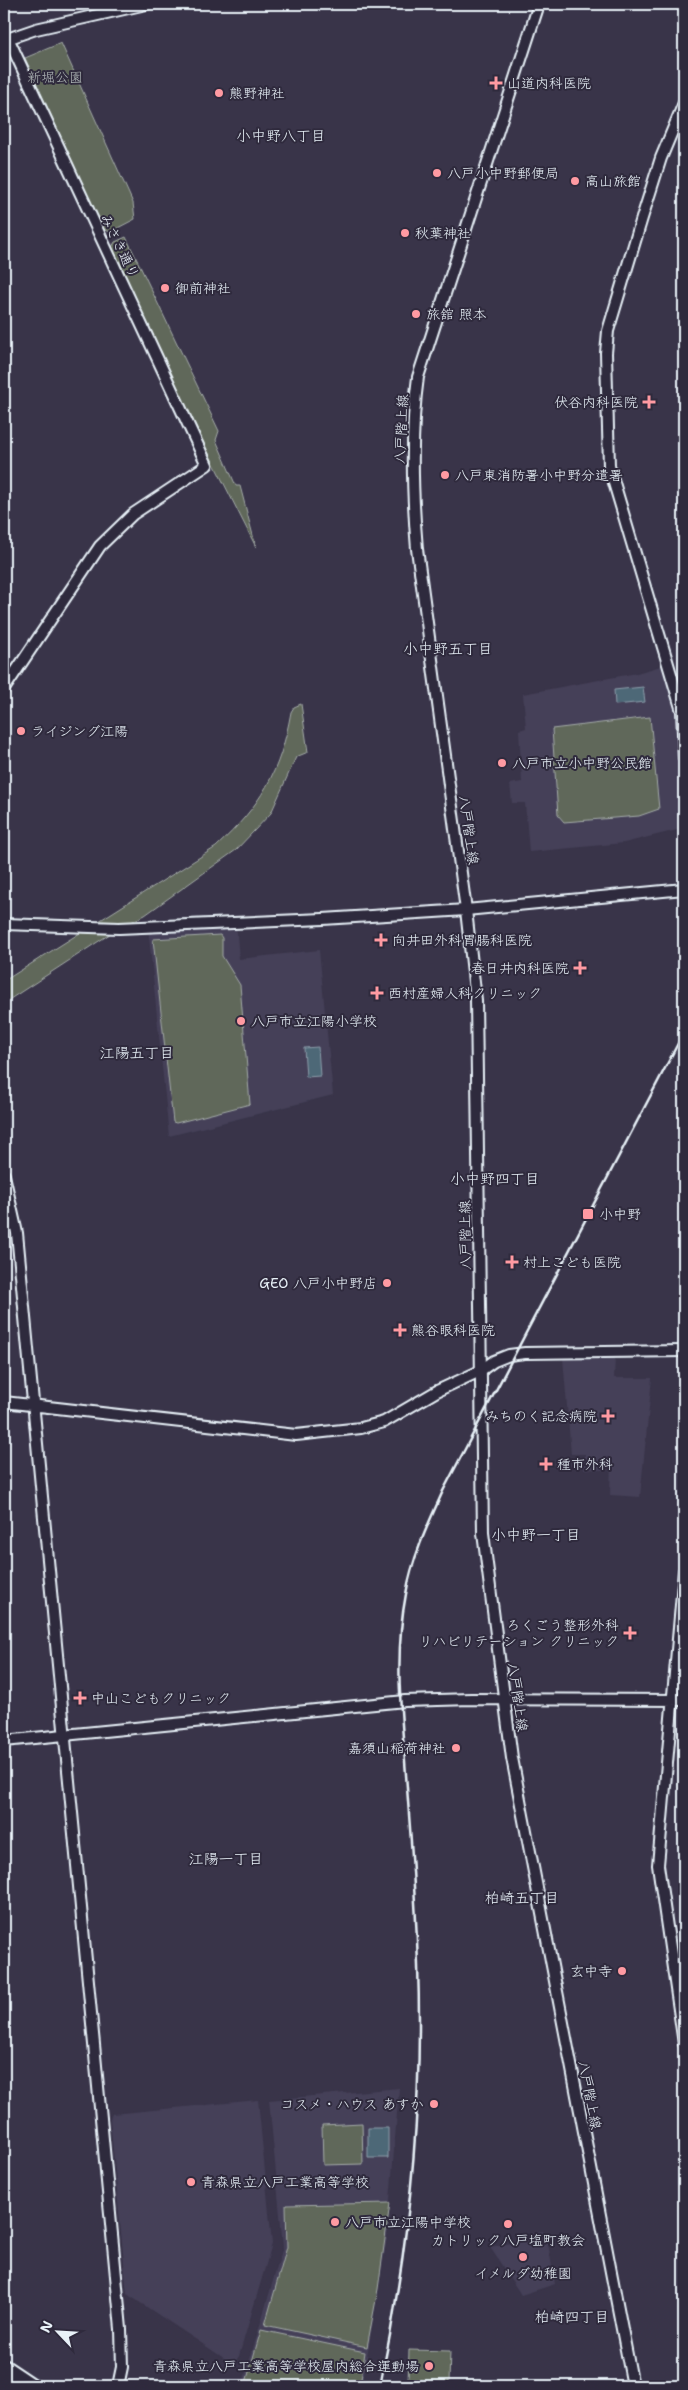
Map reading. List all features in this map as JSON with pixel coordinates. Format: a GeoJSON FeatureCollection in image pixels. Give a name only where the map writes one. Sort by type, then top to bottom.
{"type":"FeatureCollection","features":[{"type":"Feature","properties":{"kind":"highway"},"geometry":{"type":"LineString","coordinates":[[4,2366],[34,2386]]}},
{"type":"Feature","properties":{"kind":"highway"},"geometry":{"type":"LineString","coordinates":[[4,2379],[14,2386]]}},
{"type":"Feature","properties":{"kind":"street"},"geometry":{"type":"LineString","coordinates":[[6,39],[36,29],[146,4]]}},
{"type":"Feature","properties":{"kind":"street","name":"八戸階上線"},"geometry":{"type":"LineString","coordinates":[[538,4],[418,377],[412,489],[417,549],[466,910],[476,1000],[483,1533],[504,1700],[524,1824],[633,2386]]}},
{"type":"Feature","properties":{"kind":"street","name":"みさき通り"},"geometry":{"type":"LineString","coordinates":[[4,689],[100,546],[133,514],[207,465],[6,39]]}},
{"type":"Feature","properties":{"kind":"street"},"geometry":{"type":"LineString","coordinates":[[684,103],[661,158],[642,218],[608,330],[606,353],[609,466],[682,710],[684,758]]}},
{"type":"Feature","properties":{"kind":"street"},"geometry":{"type":"LineString","coordinates":[[4,924],[119,928],[466,910],[684,889]]}},
{"type":"Feature","properties":{"kind":"street"},"geometry":{"type":"LineString","coordinates":[[4,1175],[17,1233],[121,2329],[122,2367],[118,2386]]}},
{"type":"Feature","properties":{"kind":"street"},"geometry":{"type":"LineString","coordinates":[[4,1402],[33,1407],[296,1435],[318,1434],[361,1428],[384,1422],[437,1391],[509,1355],[525,1353],[684,1351]]}},
{"type":"Feature","properties":{"kind":"street"},"geometry":{"type":"LineString","coordinates":[[684,1571],[658,1865],[684,2044]]}},
{"type":"Feature","properties":{"kind":"street"},"geometry":{"type":"LineString","coordinates":[[4,1741],[397,1702],[504,1700],[672,1702],[684,1700]]}},
{"type":"Feature","properties":{"kind":"shaded area"},"geometry":{"type":"Polygon","coordinates":[[[664,665],[677,714],[681,829],[624,843],[529,852],[525,803],[512,803],[510,784],[522,782],[519,730],[526,728],[523,694],[637,673],[664,665]]]}},
{"type":"Feature","properties":{"kind":"shaded area","name":"八戸市立江陽小学校"},"geometry":{"type":"Polygon","coordinates":[[[236,923],[239,959],[319,950],[333,1095],[169,1136],[148,926],[236,923]]]}},
{"type":"Feature","properties":{"kind":"shaded area","name":"みちのく記念病院"},"geometry":{"type":"Polygon","coordinates":[[[615,1357],[614,1378],[652,1378],[640,1497],[610,1495],[611,1458],[605,1457],[604,1470],[584,1469],[585,1454],[571,1454],[563,1358],[615,1357]]]}},
{"type":"Feature","properties":{"kind":"shaded area","name":"八戸市立江陽中学校"},"geometry":{"type":"Polygon","coordinates":[[[399,2088],[387,2238],[362,2386],[242,2386],[283,2247],[269,2100],[399,2088]]]}},
{"type":"Feature","properties":{"kind":"shaded area","name":"青森県立八戸工業高等学校"},"geometry":{"type":"Polygon","coordinates":[[[258,2100],[272,2244],[236,2366],[127,2294],[110,2119],[112,2114],[258,2100]]]}},
{"type":"Feature","properties":{"kind":"shaded area","name":"イメルダ幼稚園"},"geometry":{"type":"Polygon","coordinates":[[[543,2231],[549,2249],[555,2284],[521,2295],[490,2247],[523,2241],[532,2233],[543,2231]]]}},
{"type":"Feature","properties":{"kind":"green space","name":"新堀公園"},"geometry":{"type":"Polygon","coordinates":[[[61,43],[133,203],[135,219],[110,232],[103,229],[25,58],[61,43]]]}},
{"type":"Feature","properties":{"kind":"green space"},"geometry":{"type":"Polygon","coordinates":[[[126,237],[219,431],[216,440],[236,486],[240,486],[256,547],[205,446],[112,247],[115,242],[126,237]]]}},
{"type":"Feature","properties":{"kind":"green space"},"geometry":{"type":"Polygon","coordinates":[[[301,704],[308,752],[296,757],[271,813],[236,850],[145,915],[119,928],[4,1003],[4,981],[216,847],[232,832],[257,802],[266,787],[281,753],[291,712],[294,707],[301,704]]]}},
{"type":"Feature","properties":{"kind":"green space"},"geometry":{"type":"Polygon","coordinates":[[[650,717],[659,809],[639,816],[564,822],[558,815],[552,729],[650,717]]]}},
{"type":"Feature","properties":{"kind":"green space"},"geometry":{"type":"Polygon","coordinates":[[[220,935],[222,938],[222,956],[240,985],[250,1104],[176,1123],[173,1122],[153,939],[220,935]]]}},
{"type":"Feature","properties":{"kind":"green space"},"geometry":{"type":"Polygon","coordinates":[[[362,2123],[363,2164],[323,2165],[322,2125],[362,2123]]]}},
{"type":"Feature","properties":{"kind":"green space"},"geometry":{"type":"Polygon","coordinates":[[[390,2203],[378,2289],[367,2347],[265,2325],[287,2247],[286,2205],[390,2203]]]}},
{"type":"Feature","properties":{"kind":"green space"},"geometry":{"type":"Polygon","coordinates":[[[261,2330],[365,2352],[360,2386],[245,2386],[261,2330]]]}},
{"type":"Feature","properties":{"kind":"green space","name":"青森県立八戸工業高等学校屋内総合運動場"},"geometry":{"type":"Polygon","coordinates":[[[409,2350],[450,2351],[449,2382],[408,2381],[409,2350]]]}},
{"type":"Feature","properties":{"kind":"water"},"geometry":{"type":"Polygon","coordinates":[[[643,687],[645,702],[615,705],[614,690],[643,687]]]}},
{"type":"Feature","properties":{"kind":"water"},"geometry":{"type":"Polygon","coordinates":[[[318,1047],[320,1076],[306,1077],[304,1048],[318,1047]]]}},
{"type":"Feature","properties":{"kind":"water"},"geometry":{"type":"Polygon","coordinates":[[[368,2128],[388,2128],[388,2158],[368,2158],[368,2128]]]}},
{"type":"Feature","properties":{"kind":"railway"},"geometry":{"type":"LineString","coordinates":[[380,2386],[399,2282],[412,2177],[416,2124],[419,2019],[417,1940],[400,1678],[400,1636],[412,1567],[443,1491],[684,1032]]}},
{"type":"Feature","properties":{"kind":"place","name":"山道内科医院"},"geometry":{"type":"Point","coordinates":[496,83]}},
{"type":"Feature","properties":{"kind":"place","name":"熊野神社"},"geometry":{"type":"Point","coordinates":[219,93]}},
{"type":"Feature","properties":{"kind":"place","name":"八戸小中野郵便局"},"geometry":{"type":"Point","coordinates":[437,173]}},
{"type":"Feature","properties":{"kind":"place","name":"高山旅館"},"geometry":{"type":"Point","coordinates":[575,181]}},
{"type":"Feature","properties":{"kind":"place","name":"秋葉神社"},"geometry":{"type":"Point","coordinates":[405,233]}},
{"type":"Feature","properties":{"kind":"place","name":"御前神社"},"geometry":{"type":"Point","coordinates":[165,288]}},
{"type":"Feature","properties":{"kind":"place","name":"旅舘 照本"},"geometry":{"type":"Point","coordinates":[416,314]}},
{"type":"Feature","properties":{"kind":"place","name":"伏谷内科医院"},"geometry":{"type":"Point","coordinates":[649,402]}},
{"type":"Feature","properties":{"kind":"place","name":"八戸東消防署小中野分遣署"},"geometry":{"type":"Point","coordinates":[445,475]}},
{"type":"Feature","properties":{"kind":"place","name":"ライジング江陽"},"geometry":{"type":"Point","coordinates":[21,731]}},
{"type":"Feature","properties":{"kind":"place","name":"八戸市立小中野公民館"},"geometry":{"type":"Point","coordinates":[502,763]}},
{"type":"Feature","properties":{"kind":"place","name":"向井田外科胃腸科医院"},"geometry":{"type":"Point","coordinates":[381,940]}},
{"type":"Feature","properties":{"kind":"place","name":"春日井内科医院"},"geometry":{"type":"Point","coordinates":[580,968]}},
{"type":"Feature","properties":{"kind":"place","name":"西村産婦人科クリニック"},"geometry":{"type":"Point","coordinates":[377,993]}},
{"type":"Feature","properties":{"kind":"place","name":"八戸市立江陽小学校"},"geometry":{"type":"Point","coordinates":[241,1021]}},
{"type":"Feature","properties":{"kind":"place","name":"小中野"},"geometry":{"type":"Point","coordinates":[588,1214]}},
{"type":"Feature","properties":{"kind":"place","name":"村上こども医院"},"geometry":{"type":"Point","coordinates":[512,1262]}},
{"type":"Feature","properties":{"kind":"place","name":"GEO 八戸小中野店"},"geometry":{"type":"Point","coordinates":[387,1283]}},
{"type":"Feature","properties":{"kind":"place","name":"熊谷眼科医院"},"geometry":{"type":"Point","coordinates":[400,1330]}},
{"type":"Feature","properties":{"kind":"place","name":"みちのく記念病院"},"geometry":{"type":"Point","coordinates":[608,1416]}},
{"type":"Feature","properties":{"kind":"place","name":"種市外科"},"geometry":{"type":"Point","coordinates":[546,1464]}},
{"type":"Feature","properties":{"kind":"place","name":"ろくごう整形外科 リハビリテーション クリニック"},"geometry":{"type":"Point","coordinates":[630,1633]}},
{"type":"Feature","properties":{"kind":"place","name":"中山こどもクリニック"},"geometry":{"type":"Point","coordinates":[80,1698]}},
{"type":"Feature","properties":{"kind":"place","name":"嘉須山稲荷神社"},"geometry":{"type":"Point","coordinates":[456,1748]}},
{"type":"Feature","properties":{"kind":"place","name":"玄中寺"},"geometry":{"type":"Point","coordinates":[622,1971]}},
{"type":"Feature","properties":{"kind":"place","name":"コスメ・ハウス あすか"},"geometry":{"type":"Point","coordinates":[434,2104]}},
{"type":"Feature","properties":{"kind":"place","name":"青森県立八戸工業高等学校"},"geometry":{"type":"Point","coordinates":[191,2182]}},
{"type":"Feature","properties":{"kind":"place","name":"八戸市立江陽中学校"},"geometry":{"type":"Point","coordinates":[335,2222]}},
{"type":"Feature","properties":{"kind":"place","name":"カトリック八戸塩町教会"},"geometry":{"type":"Point","coordinates":[508,2224]}},
{"type":"Feature","properties":{"kind":"place","name":"イメルダ幼稚園"},"geometry":{"type":"Point","coordinates":[523,2257]}},
{"type":"Feature","properties":{"kind":"place","name":"青森県立八戸工業高等学校屋内総合運動場"},"geometry":{"type":"Point","coordinates":[429,2366]}},
{"type":"Feature","properties":{"kind":"district","name":"小中野八丁目"},"geometry":{"type":"Point","coordinates":[281,136]}},
{"type":"Feature","properties":{"kind":"district","name":"小中野五丁目"},"geometry":{"type":"Point","coordinates":[448,649]}},
{"type":"Feature","properties":{"kind":"district","name":"江陽五丁目"},"geometry":{"type":"Point","coordinates":[137,1053]}},
{"type":"Feature","properties":{"kind":"district","name":"小中野四丁目"},"geometry":{"type":"Point","coordinates":[495,1179]}},
{"type":"Feature","properties":{"kind":"district","name":"小中野一丁目"},"geometry":{"type":"Point","coordinates":[536,1535]}},
{"type":"Feature","properties":{"kind":"district","name":"江陽一丁目"},"geometry":{"type":"Point","coordinates":[226,1859]}},
{"type":"Feature","properties":{"kind":"district","name":"柏崎五丁目"},"geometry":{"type":"Point","coordinates":[522,1898]}},
{"type":"Feature","properties":{"kind":"district","name":"柏崎四丁目"},"geometry":{"type":"Point","coordinates":[572,2317]}}]}
